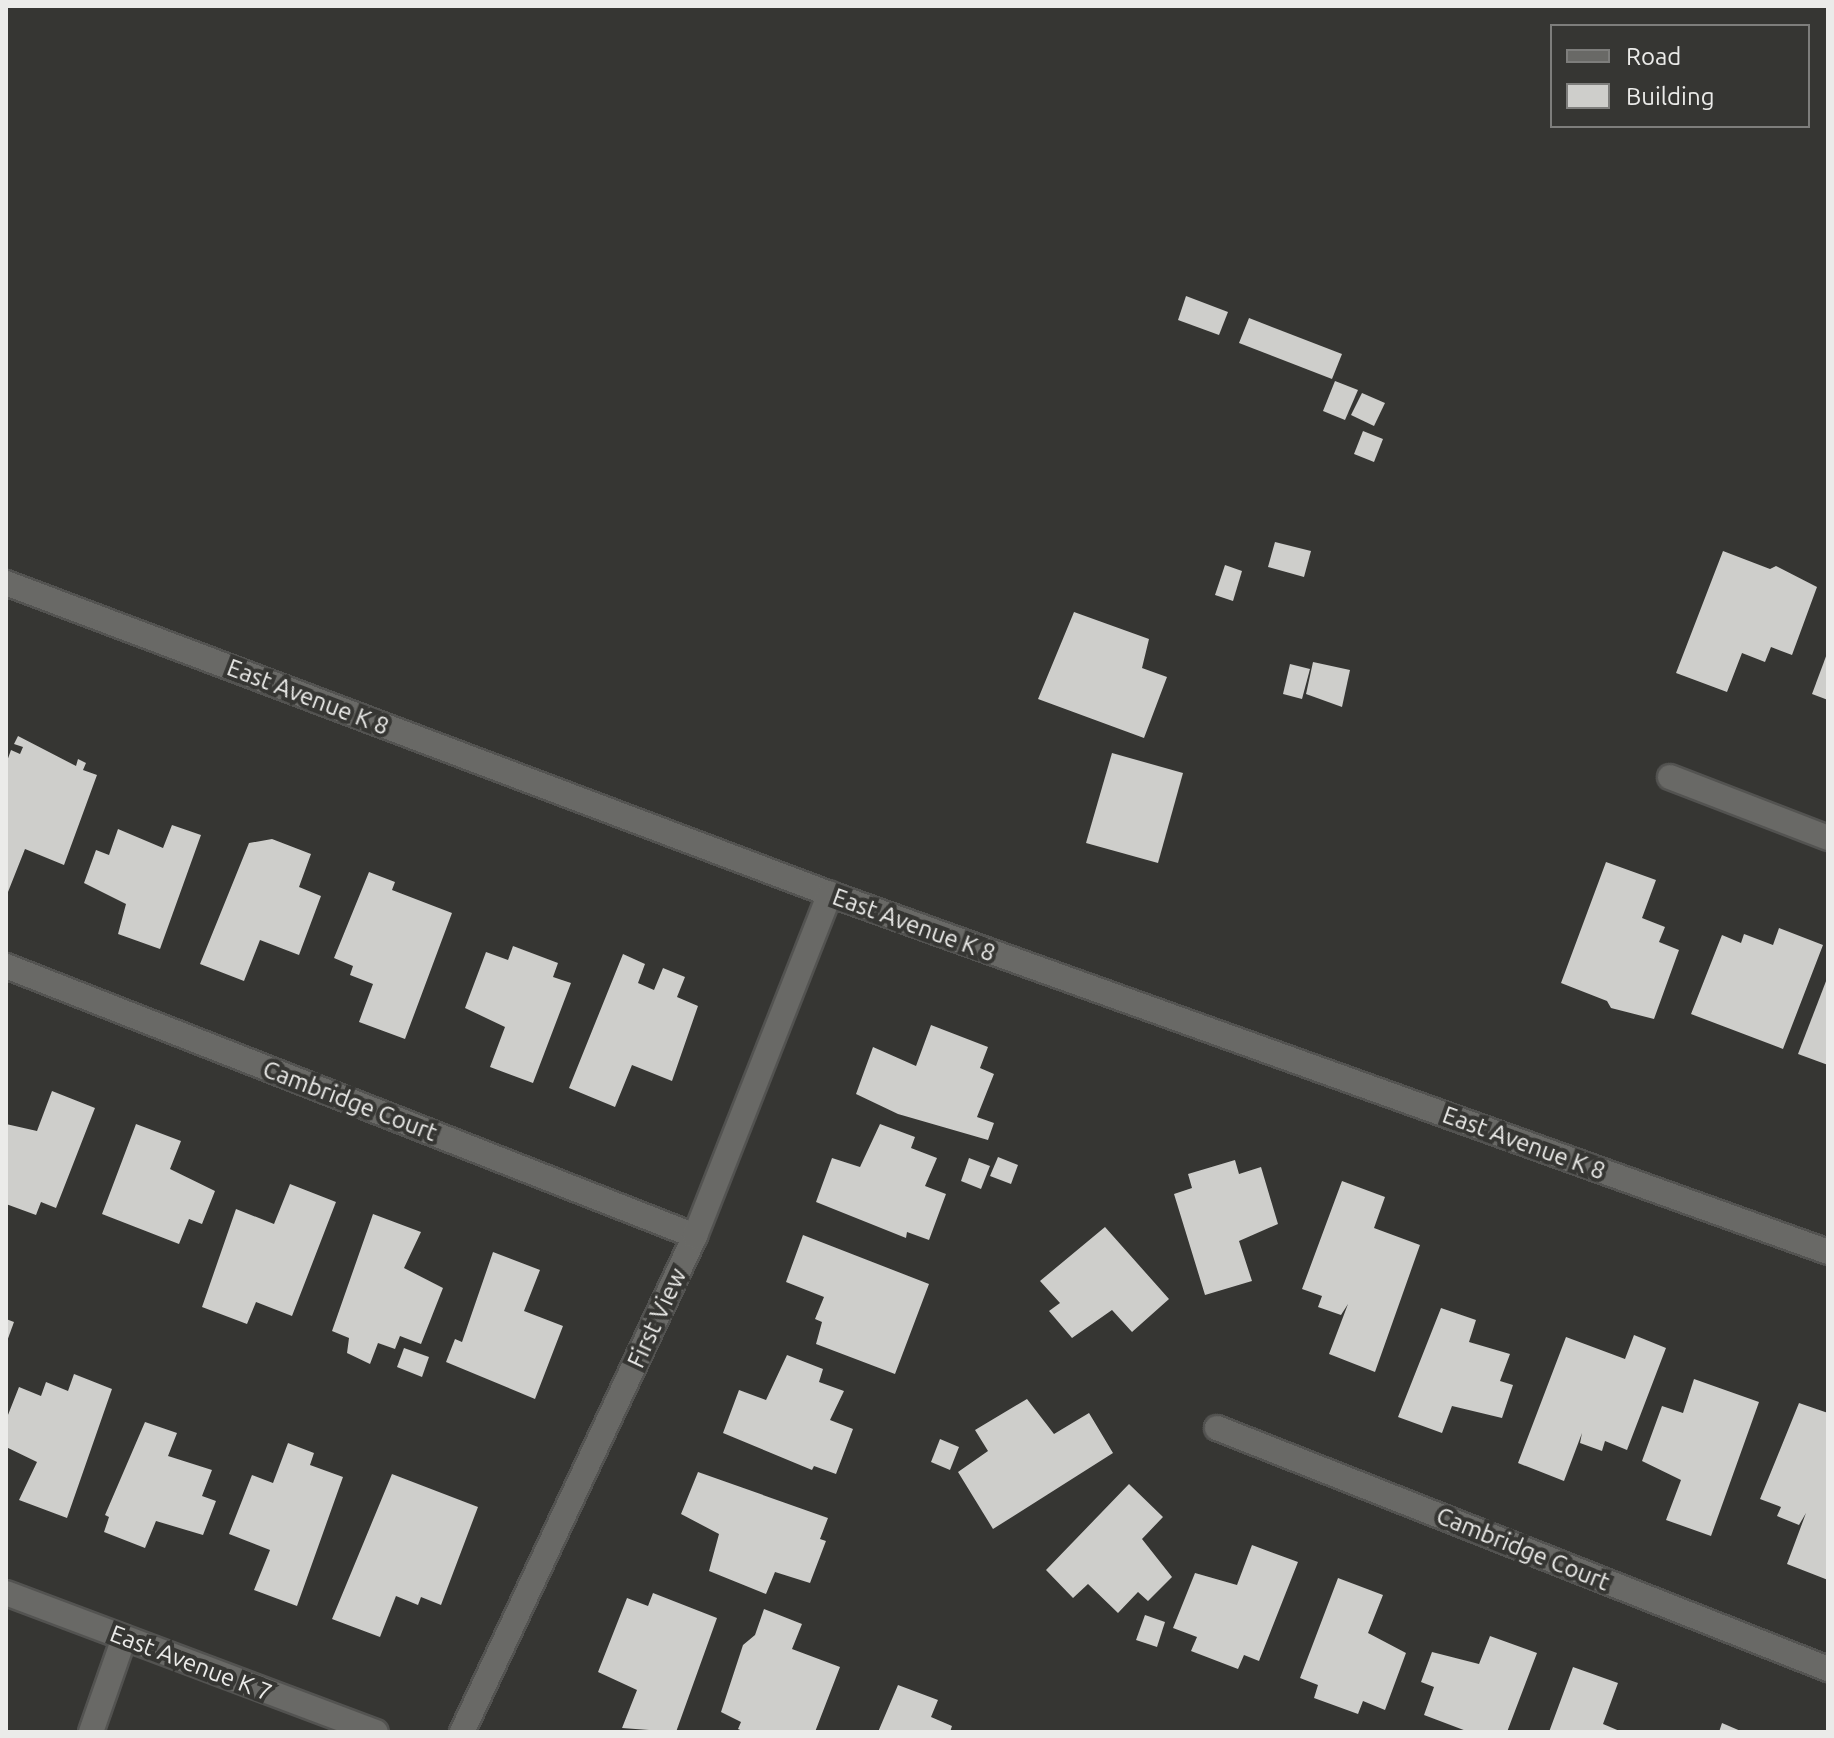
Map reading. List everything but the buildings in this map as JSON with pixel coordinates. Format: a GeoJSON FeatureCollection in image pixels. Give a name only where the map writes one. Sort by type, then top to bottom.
{"type":"FeatureCollection","features":[{"type":"Feature","properties":{"kind":"street","name":"East Avenue K 8"},"geometry":{"type":"LineString","coordinates":[[6,583],[830,894],[1828,1252]]}},
{"type":"Feature","properties":{"kind":"street"},"geometry":{"type":"LineString","coordinates":[[1670,777],[1828,838]]}},
{"type":"Feature","properties":{"kind":"street","name":"First View"},"geometry":{"type":"LineString","coordinates":[[462,1732],[695,1236],[830,894]]}},
{"type":"Feature","properties":{"kind":"street","name":"Cambridge Court"},"geometry":{"type":"LineString","coordinates":[[6,966],[695,1236]]}},
{"type":"Feature","properties":{"kind":"street","name":"Cambridge Court"},"geometry":{"type":"LineString","coordinates":[[1217,1428],[1828,1669]]}},
{"type":"Feature","properties":{"kind":"street","name":"East Avenue K 7"},"geometry":{"type":"LineString","coordinates":[[6,1593],[376,1732]]}},
{"type":"Feature","properties":{"kind":"street"},"geometry":{"type":"LineString","coordinates":[[91,1732],[124,1638]]}}]}
